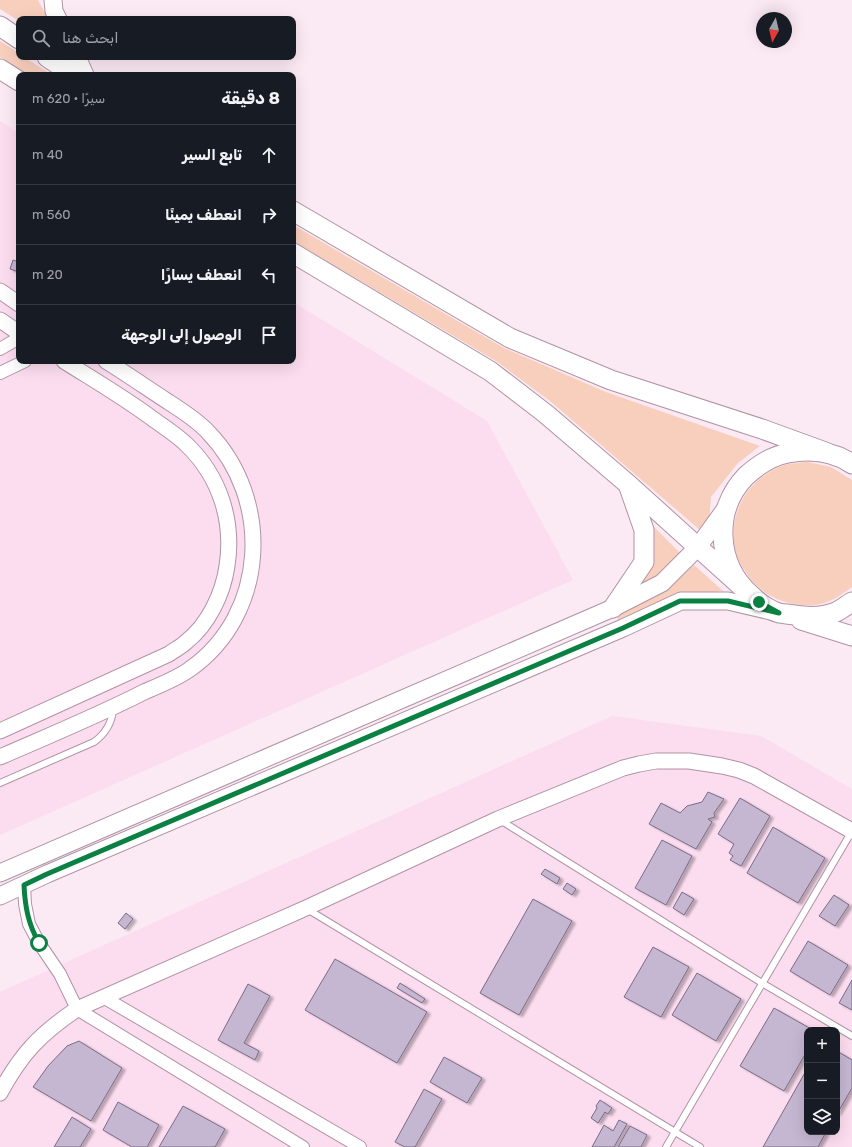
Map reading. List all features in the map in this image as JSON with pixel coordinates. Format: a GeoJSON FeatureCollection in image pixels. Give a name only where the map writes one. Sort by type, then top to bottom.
{"type":"FeatureCollection","features":[{"type":"Feature","properties":{"kind":"main road"},"geometry":{"type":"LineString","coordinates":[[53,0],[54,11],[56,16]]}},
{"type":"Feature","properties":{"kind":"main road"},"geometry":{"type":"LineString","coordinates":[[0,26],[16,37]]}},
{"type":"Feature","properties":{"kind":"main road"},"geometry":{"type":"LineString","coordinates":[[52,60],[70,72]]}},
{"type":"Feature","properties":{"kind":"main road"},"geometry":{"type":"LineString","coordinates":[[78,60],[84,72]]}},
{"type":"Feature","properties":{"kind":"main road"},"geometry":{"type":"LineString","coordinates":[[0,69],[16,79]]}},
{"type":"Feature","properties":{"kind":"main road"},"geometry":{"type":"LineString","coordinates":[[296,213],[510,338],[611,380],[762,429],[847,460],[852,464]]}},
{"type":"Feature","properties":{"kind":"main road"},"geometry":{"type":"LineString","coordinates":[[296,255],[490,371],[546,414],[629,485],[759,602],[779,613],[807,617],[835,612],[852,602]]}},
{"type":"Feature","properties":{"kind":"main road"},"geometry":{"type":"LineString","coordinates":[[0,873],[613,608],[662,583],[698,548],[726,508],[738,485],[756,467],[778,455],[791,452],[803,450],[828,453]]}},
{"type":"Feature","properties":{"kind":"main road"},"geometry":{"type":"LineString","coordinates":[[613,608],[644,562],[644,530],[629,485]]}},
{"type":"Feature","properties":{"kind":"main road"},"geometry":{"type":"LineString","coordinates":[[726,508],[722,536],[726,556],[728,563],[742,587]]}},
{"type":"Feature","properties":{"kind":"main road"},"geometry":{"type":"LineString","coordinates":[[0,896],[47,874],[623,628],[680,601],[728,601],[779,613],[852,636]]}},
{"type":"Feature","properties":{"kind":"main road"},"geometry":{"type":"LineString","coordinates":[[38,856],[47,874]]}},
{"type":"Feature","properties":{"kind":"street"},"geometry":{"type":"LineString","coordinates":[[0,291],[16,302]]}},
{"type":"Feature","properties":{"kind":"street"},"geometry":{"type":"LineString","coordinates":[[0,320],[16,331]]}},
{"type":"Feature","properties":{"kind":"street"},"geometry":{"type":"LineString","coordinates":[[0,349],[16,340]]}},
{"type":"Feature","properties":{"kind":"street"},"geometry":{"type":"LineString","coordinates":[[0,373],[19,364]]}},
{"type":"Feature","properties":{"kind":"street"},"geometry":{"type":"LineString","coordinates":[[0,731],[169,654],[187,642],[212,611],[226,573],[229,553],[229,533],[226,513],[220,494],[200,459],[186,444],[139,409],[69,364]]}},
{"type":"Feature","properties":{"kind":"street"},"geometry":{"type":"LineString","coordinates":[[0,757],[114,707],[189,670],[208,654],[224,635],[237,614],[246,591],[252,567],[254,542],[252,518],[246,494],[237,471],[224,450],[208,431],[189,416],[111,364]]}},
{"type":"Feature","properties":{"kind":"street"},"geometry":{"type":"LineString","coordinates":[[102,685],[114,707]]}},
{"type":"Feature","properties":{"kind":"street"},"geometry":{"type":"LineString","coordinates":[[0,1093],[10,1074],[38,1039],[55,1024],[77,1009],[306,908],[498,819],[623,768],[656,761],[684,761],[722,766],[754,776],[852,831]]}},
{"type":"Feature","properties":{"kind":"street"},"geometry":{"type":"LineString","coordinates":[[24,885],[27,914],[32,929],[39,943],[60,974],[77,1009],[304,1147]]}},
{"type":"Feature","properties":{"kind":"street"},"geometry":{"type":"LineString","coordinates":[[104,997],[360,1147]]}},
{"type":"Feature","properties":{"kind":"lane"},"geometry":{"type":"LineString","coordinates":[[0,783],[94,742],[100,738],[108,727],[114,707]]}},
{"type":"Feature","properties":{"kind":"lane"},"geometry":{"type":"LineString","coordinates":[[498,819],[762,984],[852,1036]]}},
{"type":"Feature","properties":{"kind":"lane"},"geometry":{"type":"LineString","coordinates":[[666,1147],[852,831]]}},
{"type":"Feature","properties":{"kind":"lane"},"geometry":{"type":"LineString","coordinates":[[306,908],[700,1147]]}},
{"type":"Feature","properties":{"kind":"shaded area"},"geometry":{"type":"Polygon","coordinates":[[[0,0],[38,0],[46,16],[16,16],[16,19],[0,9],[0,0]]]}},
{"type":"Feature","properties":{"kind":"shaded area"},"geometry":{"type":"Polygon","coordinates":[[[0,41],[16,51],[16,60],[29,60],[47,72],[22,72],[0,57],[0,41]]]}},
{"type":"Feature","properties":{"kind":"shaded area"},"geometry":{"type":"Polygon","coordinates":[[[0,121],[16,131],[16,364],[296,364],[296,304],[487,421],[573,580],[0,835],[0,121]]]}},
{"type":"Feature","properties":{"kind":"shaded area"},"geometry":{"type":"Polygon","coordinates":[[[296,227],[504,348],[606,392],[760,446],[738,463],[711,497],[708,537],[550,401],[496,361],[296,243],[296,227]]]}},
{"type":"Feature","properties":{"kind":"shaded area"},"geometry":{"type":"Polygon","coordinates":[[[808,462],[831,467],[852,480],[852,587],[829,601],[814,605],[792,604],[764,592],[756,585],[742,567],[737,557],[734,542],[736,514],[741,502],[749,490],[770,471],[784,465],[808,462]]]}},
{"type":"Feature","properties":{"kind":"shaded area"},"geometry":{"type":"Polygon","coordinates":[[[652,525],[680,553],[658,576],[640,585],[652,564],[652,525]]]}},
{"type":"Feature","properties":{"kind":"shaded area"},"geometry":{"type":"Polygon","coordinates":[[[694,565],[723,591],[678,595],[619,621],[616,614],[669,588],[694,565]]]}},
{"type":"Feature","properties":{"kind":"shaded area"},"geometry":{"type":"Polygon","coordinates":[[[612,716],[761,736],[852,789],[852,1147],[0,1147],[0,992],[612,716]]]}},
{"type":"Feature","properties":{"kind":"building"},"geometry":{"type":"Polygon","coordinates":[[[13,260],[16,261],[16,271],[10,269],[13,260]]]}},
{"type":"Feature","properties":{"kind":"building"},"geometry":{"type":"Polygon","coordinates":[[[708,792],[724,799],[714,813],[715,817],[708,819],[712,822],[696,849],[649,824],[661,803],[680,813],[687,806],[702,802],[708,792]]]}},
{"type":"Feature","properties":{"kind":"building"},"geometry":{"type":"Polygon","coordinates":[[[740,798],[770,816],[741,866],[730,860],[733,856],[729,853],[734,844],[718,834],[740,798]]]}},
{"type":"Feature","properties":{"kind":"building"},"geometry":{"type":"Polygon","coordinates":[[[773,827],[825,858],[798,903],[747,873],[773,827]]]}},
{"type":"Feature","properties":{"kind":"building"},"geometry":{"type":"Polygon","coordinates":[[[662,840],[692,856],[666,905],[635,888],[662,840]]]}},
{"type":"Feature","properties":{"kind":"building"},"geometry":{"type":"Polygon","coordinates":[[[545,869],[560,878],[557,884],[541,874],[545,869]]]}},
{"type":"Feature","properties":{"kind":"building"},"geometry":{"type":"Polygon","coordinates":[[[567,883],[576,889],[572,895],[563,889],[567,883]]]}},
{"type":"Feature","properties":{"kind":"building"},"geometry":{"type":"Polygon","coordinates":[[[682,892],[694,899],[684,915],[673,908],[682,892]]]}},
{"type":"Feature","properties":{"kind":"building"},"geometry":{"type":"Polygon","coordinates":[[[834,895],[849,905],[835,926],[819,916],[834,895]]]}},
{"type":"Feature","properties":{"kind":"building"},"geometry":{"type":"Polygon","coordinates":[[[533,899],[572,921],[519,1015],[480,993],[533,899]]]}},
{"type":"Feature","properties":{"kind":"building"},"geometry":{"type":"Polygon","coordinates":[[[126,913],[133,919],[125,929],[118,923],[126,913]]]}},
{"type":"Feature","properties":{"kind":"building"},"geometry":{"type":"Polygon","coordinates":[[[808,941],[848,965],[830,995],[790,971],[808,941]]]}},
{"type":"Feature","properties":{"kind":"building"},"geometry":{"type":"Polygon","coordinates":[[[653,947],[689,967],[661,1017],[624,997],[653,947]]]}},
{"type":"Feature","properties":{"kind":"building"},"geometry":{"type":"Polygon","coordinates":[[[335,959],[427,1012],[397,1063],[305,1010],[335,959]]]}},
{"type":"Feature","properties":{"kind":"building"},"geometry":{"type":"Polygon","coordinates":[[[697,973],[741,999],[716,1041],[672,1015],[697,973]]]}},
{"type":"Feature","properties":{"kind":"building"},"geometry":{"type":"Polygon","coordinates":[[[852,980],[852,1010],[839,1003],[852,980]]]}},
{"type":"Feature","properties":{"kind":"building"},"geometry":{"type":"Polygon","coordinates":[[[400,983],[425,999],[422,1003],[397,988],[400,983]]]}},
{"type":"Feature","properties":{"kind":"building"},"geometry":{"type":"Polygon","coordinates":[[[248,984],[270,996],[244,1043],[259,1051],[255,1060],[218,1040],[248,984]]]}},
{"type":"Feature","properties":{"kind":"building"},"geometry":{"type":"Polygon","coordinates":[[[774,1008],[808,1027],[804,1027],[804,1056],[784,1091],[740,1066],[774,1008]]]}},
{"type":"Feature","properties":{"kind":"building"},"geometry":{"type":"Polygon","coordinates":[[[79,1041],[122,1068],[91,1121],[33,1087],[48,1066],[67,1046],[79,1041]]]}},
{"type":"Feature","properties":{"kind":"building"},"geometry":{"type":"Polygon","coordinates":[[[840,1053],[852,1060],[852,1088],[840,1109],[840,1053]]]}},
{"type":"Feature","properties":{"kind":"building"},"geometry":{"type":"Polygon","coordinates":[[[444,1057],[482,1078],[467,1103],[430,1082],[444,1057]]]}},
{"type":"Feature","properties":{"kind":"building"},"geometry":{"type":"Polygon","coordinates":[[[804,1074],[804,1135],[824,1135],[818,1147],[763,1147],[804,1074]]]}},
{"type":"Feature","properties":{"kind":"building"},"geometry":{"type":"Polygon","coordinates":[[[424,1089],[442,1099],[415,1147],[405,1147],[395,1142],[424,1089]]]}},
{"type":"Feature","properties":{"kind":"building"},"geometry":{"type":"Polygon","coordinates":[[[600,1100],[612,1108],[608,1114],[605,1112],[598,1123],[591,1118],[600,1100]]]}},
{"type":"Feature","properties":{"kind":"building"},"geometry":{"type":"Polygon","coordinates":[[[118,1102],[159,1125],[147,1147],[132,1147],[103,1130],[118,1102]]]}},
{"type":"Feature","properties":{"kind":"building"},"geometry":{"type":"Polygon","coordinates":[[[183,1106],[225,1129],[215,1147],[159,1147],[183,1106]]]}},
{"type":"Feature","properties":{"kind":"building"},"geometry":{"type":"Polygon","coordinates":[[[72,1117],[91,1129],[80,1147],[54,1147],[72,1117]]]}},
{"type":"Feature","properties":{"kind":"building"},"geometry":{"type":"Polygon","coordinates":[[[619,1120],[627,1124],[614,1147],[592,1147],[604,1125],[613,1131],[619,1120]]]}},
{"type":"Feature","properties":{"kind":"building"},"geometry":{"type":"Polygon","coordinates":[[[630,1126],[647,1135],[641,1147],[618,1147],[630,1126]]]}},
{"type":"Feature","properties":{"kind":"route"},"geometry":{"type":"LineString","coordinates":[[39,943],[27,914],[24,885],[47,874],[623,628],[680,601],[728,601],[779,613],[759,602]]}}]}
